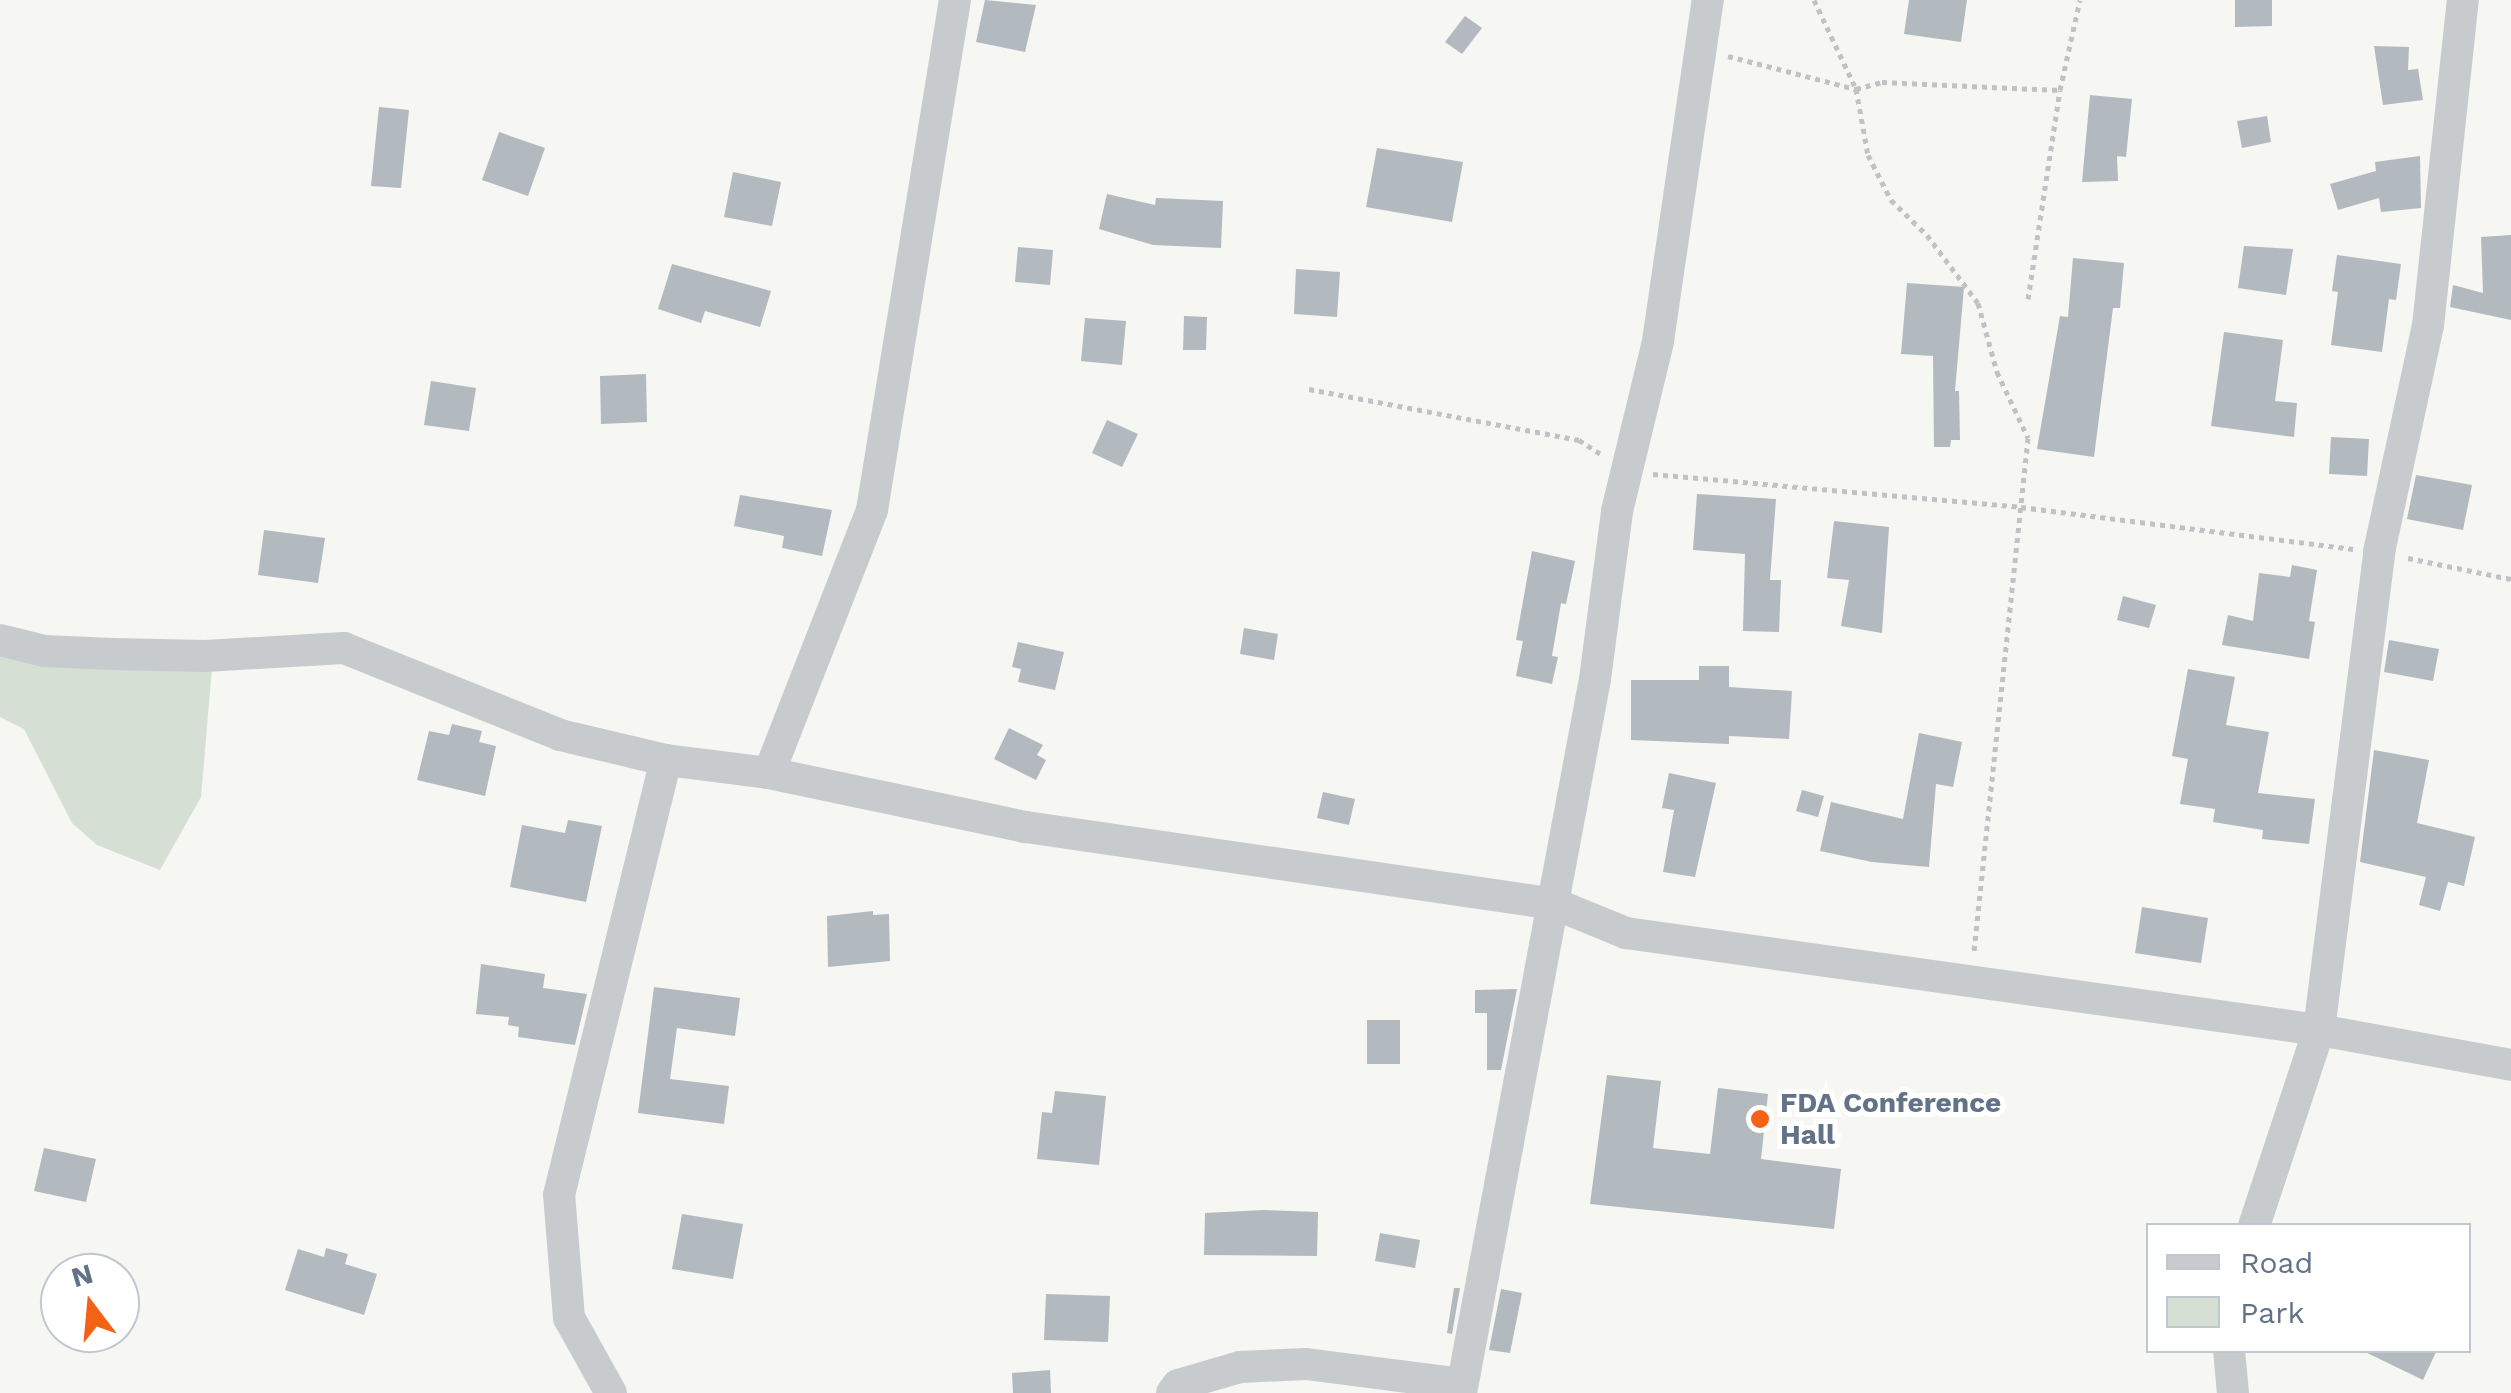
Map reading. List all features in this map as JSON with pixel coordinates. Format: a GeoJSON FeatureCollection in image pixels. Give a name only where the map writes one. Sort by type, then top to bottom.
{"type":"FeatureCollection","features":[{"type":"Feature","properties":{"kind":"street"},"geometry":{"type":"LineString","coordinates":[[769,773],[872,510],[954,0]]}},
{"type":"Feature","properties":{"kind":"street"},"geometry":{"type":"LineString","coordinates":[[1172,1393],[1178,1384],[1240,1367],[1306,1364],[1461,1389],[1555,904],[1626,471],[1658,340],[1708,0]]}},
{"type":"Feature","properties":{"kind":"street"},"geometry":{"type":"LineString","coordinates":[[2255,1223],[2319,1030],[2379,552],[2428,326],[2463,0]]}},
{"type":"Feature","properties":{"kind":"street"},"geometry":{"type":"LineString","coordinates":[[0,640],[44,651],[131,654],[344,648],[560,734],[666,760],[769,773],[1026,827],[1555,904],[1626,932],[2319,1030],[2511,1065]]}},
{"type":"Feature","properties":{"kind":"street"},"geometry":{"type":"LineString","coordinates":[[611,1393],[570,1318],[559,1196],[666,760]]}},
{"type":"Feature","properties":{"kind":"street"},"geometry":{"type":"LineString","coordinates":[[2229,1353],[2233,1393]]}},
{"type":"Feature","properties":{"kind":"path"},"geometry":{"type":"LineString","coordinates":[[1814,0],[1856,89],[1868,155],[1891,200],[1926,236],[1978,303],[1997,372],[2028,438],[1971,979]]}},
{"type":"Feature","properties":{"kind":"path"},"geometry":{"type":"LineString","coordinates":[[2028,299],[2060,90],[2080,0]]}},
{"type":"Feature","properties":{"kind":"path"},"geometry":{"type":"LineString","coordinates":[[1701,49],[1856,89],[1882,82],[2060,90]]}},
{"type":"Feature","properties":{"kind":"path"},"geometry":{"type":"LineString","coordinates":[[1310,390],[1580,440],[1626,471],[2021,506],[2379,552],[2511,579]]}},
{"type":"Feature","properties":{"kind":"green space"},"geometry":{"type":"Polygon","coordinates":[[[0,647],[212,668],[201,797],[160,870],[97,845],[72,823],[24,729],[0,717],[0,647]]]}},
{"type":"Feature","properties":{"kind":"building"},"geometry":{"type":"Polygon","coordinates":[[[985,0],[1036,5],[1025,52],[976,42],[985,0]]]}},
{"type":"Feature","properties":{"kind":"building"},"geometry":{"type":"Polygon","coordinates":[[[1909,0],[1967,0],[1961,42],[1904,34],[1909,0]]]}},
{"type":"Feature","properties":{"kind":"building"},"geometry":{"type":"Polygon","coordinates":[[[2235,0],[2272,0],[2272,26],[2235,27],[2235,0]]]}},
{"type":"Feature","properties":{"kind":"building"},"geometry":{"type":"Polygon","coordinates":[[[1465,16],[1482,28],[1462,54],[1445,42],[1465,16]]]}},
{"type":"Feature","properties":{"kind":"building"},"geometry":{"type":"Polygon","coordinates":[[[2374,46],[2409,47],[2408,70],[2418,69],[2423,100],[2383,105],[2374,46]]]}},
{"type":"Feature","properties":{"kind":"building"},"geometry":{"type":"Polygon","coordinates":[[[2090,95],[2132,99],[2126,157],[2117,156],[2118,181],[2082,182],[2090,95]]]}},
{"type":"Feature","properties":{"kind":"building"},"geometry":{"type":"Polygon","coordinates":[[[379,107],[409,110],[401,188],[371,186],[379,107]]]}},
{"type":"Feature","properties":{"kind":"building"},"geometry":{"type":"Polygon","coordinates":[[[2267,116],[2271,142],[2242,148],[2237,121],[2267,116]]]}},
{"type":"Feature","properties":{"kind":"building"},"geometry":{"type":"Polygon","coordinates":[[[499,132],[545,148],[528,196],[482,180],[499,132]]]}},
{"type":"Feature","properties":{"kind":"building"},"geometry":{"type":"Polygon","coordinates":[[[1377,148],[1463,162],[1452,222],[1366,207],[1377,148]]]}},
{"type":"Feature","properties":{"kind":"building"},"geometry":{"type":"Polygon","coordinates":[[[2420,156],[2421,208],[2381,212],[2379,198],[2338,210],[2330,184],[2376,171],[2375,162],[2420,156]]]}},
{"type":"Feature","properties":{"kind":"building"},"geometry":{"type":"Polygon","coordinates":[[[733,172],[781,182],[772,226],[724,217],[733,172]]]}},
{"type":"Feature","properties":{"kind":"building"},"geometry":{"type":"Polygon","coordinates":[[[1107,194],[1155,205],[1156,198],[1223,201],[1221,248],[1153,245],[1099,229],[1107,194]]]}},
{"type":"Feature","properties":{"kind":"building"},"geometry":{"type":"Polygon","coordinates":[[[2511,235],[2511,320],[2450,307],[2453,285],[2483,293],[2481,237],[2511,235]]]}},
{"type":"Feature","properties":{"kind":"building"},"geometry":{"type":"Polygon","coordinates":[[[2244,246],[2293,249],[2286,295],[2238,288],[2244,246]]]}},
{"type":"Feature","properties":{"kind":"building"},"geometry":{"type":"Polygon","coordinates":[[[1018,247],[1053,250],[1050,285],[1015,282],[1018,247]]]}},
{"type":"Feature","properties":{"kind":"building"},"geometry":{"type":"Polygon","coordinates":[[[2337,255],[2401,264],[2396,300],[2389,299],[2382,352],[2331,345],[2338,292],[2332,291],[2337,255]]]}},
{"type":"Feature","properties":{"kind":"building"},"geometry":{"type":"Polygon","coordinates":[[[2073,258],[2124,263],[2120,308],[2113,308],[2094,457],[2037,449],[2060,316],[2068,317],[2073,258]]]}},
{"type":"Feature","properties":{"kind":"building"},"geometry":{"type":"Polygon","coordinates":[[[672,264],[771,291],[760,327],[705,311],[701,323],[658,309],[672,264]]]}},
{"type":"Feature","properties":{"kind":"building"},"geometry":{"type":"Polygon","coordinates":[[[1296,269],[1340,272],[1337,317],[1294,314],[1296,269]]]}},
{"type":"Feature","properties":{"kind":"building"},"geometry":{"type":"Polygon","coordinates":[[[1907,283],[1964,287],[1955,391],[1959,391],[1960,440],[1951,440],[1950,447],[1934,447],[1933,356],[1901,354],[1907,283]]]}},
{"type":"Feature","properties":{"kind":"building"},"geometry":{"type":"Polygon","coordinates":[[[1184,316],[1207,317],[1206,350],[1183,350],[1184,316]]]}},
{"type":"Feature","properties":{"kind":"building"},"geometry":{"type":"Polygon","coordinates":[[[1085,318],[1126,321],[1122,365],[1081,361],[1085,318]]]}},
{"type":"Feature","properties":{"kind":"building"},"geometry":{"type":"Polygon","coordinates":[[[2224,332],[2283,340],[2275,401],[2297,403],[2294,437],[2211,426],[2224,332]]]}},
{"type":"Feature","properties":{"kind":"building"},"geometry":{"type":"Polygon","coordinates":[[[646,374],[647,422],[601,424],[600,376],[646,374]]]}},
{"type":"Feature","properties":{"kind":"building"},"geometry":{"type":"Polygon","coordinates":[[[431,381],[476,388],[469,431],[424,425],[431,381]]]}},
{"type":"Feature","properties":{"kind":"building"},"geometry":{"type":"Polygon","coordinates":[[[1107,420],[1138,434],[1122,467],[1092,453],[1107,420]]]}},
{"type":"Feature","properties":{"kind":"building"},"geometry":{"type":"Polygon","coordinates":[[[2331,437],[2369,439],[2367,476],[2329,474],[2331,437]]]}},
{"type":"Feature","properties":{"kind":"building"},"geometry":{"type":"Polygon","coordinates":[[[2416,475],[2472,485],[2463,530],[2407,519],[2416,475]]]}},
{"type":"Feature","properties":{"kind":"building"},"geometry":{"type":"Polygon","coordinates":[[[1697,494],[1776,499],[1770,580],[1781,580],[1779,632],[1743,631],[1745,554],[1693,550],[1697,494]]]}},
{"type":"Feature","properties":{"kind":"building"},"geometry":{"type":"Polygon","coordinates":[[[740,495],[832,510],[822,556],[782,548],[784,536],[734,526],[740,495]]]}},
{"type":"Feature","properties":{"kind":"building"},"geometry":{"type":"Polygon","coordinates":[[[1834,521],[1889,527],[1882,633],[1841,626],[1849,580],[1827,578],[1834,521]]]}},
{"type":"Feature","properties":{"kind":"building"},"geometry":{"type":"Polygon","coordinates":[[[264,530],[325,538],[318,583],[258,575],[264,530]]]}},
{"type":"Feature","properties":{"kind":"building"},"geometry":{"type":"Polygon","coordinates":[[[1532,551],[1575,561],[1566,604],[1561,603],[1552,656],[1558,657],[1552,684],[1516,676],[1523,641],[1516,640],[1532,551]]]}},
{"type":"Feature","properties":{"kind":"building"},"geometry":{"type":"Polygon","coordinates":[[[2292,565],[2317,570],[2309,621],[2315,622],[2309,659],[2222,645],[2228,615],[2253,621],[2259,573],[2290,577],[2292,565]]]}},
{"type":"Feature","properties":{"kind":"building"},"geometry":{"type":"Polygon","coordinates":[[[2123,596],[2156,605],[2149,628],[2117,620],[2123,596]]]}},
{"type":"Feature","properties":{"kind":"building"},"geometry":{"type":"Polygon","coordinates":[[[1244,628],[1278,634],[1274,660],[1240,654],[1244,628]]]}},
{"type":"Feature","properties":{"kind":"building"},"geometry":{"type":"Polygon","coordinates":[[[2389,640],[2439,649],[2433,681],[2384,672],[2389,640]]]}},
{"type":"Feature","properties":{"kind":"building"},"geometry":{"type":"Polygon","coordinates":[[[1018,642],[1064,652],[1055,690],[1018,682],[1021,669],[1012,667],[1018,642]]]}},
{"type":"Feature","properties":{"kind":"building"},"geometry":{"type":"Polygon","coordinates":[[[1699,666],[1729,666],[1729,687],[1792,691],[1789,739],[1729,736],[1729,744],[1631,740],[1631,680],[1699,680],[1699,666]]]}},
{"type":"Feature","properties":{"kind":"building"},"geometry":{"type":"Polygon","coordinates":[[[2188,669],[2235,677],[2226,725],[2269,732],[2258,793],[2315,799],[2309,844],[2262,839],[2263,830],[2213,822],[2215,809],[2180,804],[2188,759],[2172,756],[2188,669]]]}},
{"type":"Feature","properties":{"kind":"building"},"geometry":{"type":"Polygon","coordinates":[[[452,724],[482,731],[479,742],[496,746],[485,796],[417,780],[429,731],[449,735],[452,724]]]}},
{"type":"Feature","properties":{"kind":"building"},"geometry":{"type":"Polygon","coordinates":[[[1009,728],[1043,745],[1037,755],[1046,760],[1036,780],[994,759],[1009,728]]]}},
{"type":"Feature","properties":{"kind":"building"},"geometry":{"type":"Polygon","coordinates":[[[1919,733],[1962,742],[1953,787],[1936,784],[1929,867],[1872,862],[1820,851],[1831,802],[1903,819],[1919,733]]]}},
{"type":"Feature","properties":{"kind":"building"},"geometry":{"type":"Polygon","coordinates":[[[2374,750],[2429,760],[2417,823],[2475,837],[2464,886],[2448,882],[2440,911],[2419,905],[2426,877],[2360,862],[2374,750]]]}},
{"type":"Feature","properties":{"kind":"building"},"geometry":{"type":"Polygon","coordinates":[[[1669,773],[1716,783],[1695,877],[1663,872],[1674,810],[1662,808],[1669,773]]]}},
{"type":"Feature","properties":{"kind":"building"},"geometry":{"type":"Polygon","coordinates":[[[1802,790],[1824,796],[1818,817],[1796,811],[1802,790]]]}},
{"type":"Feature","properties":{"kind":"building"},"geometry":{"type":"Polygon","coordinates":[[[1323,792],[1355,799],[1349,825],[1317,818],[1323,792]]]}},
{"type":"Feature","properties":{"kind":"building"},"geometry":{"type":"Polygon","coordinates":[[[568,820],[602,826],[586,902],[510,887],[522,825],[565,833],[568,820]]]}},
{"type":"Feature","properties":{"kind":"building"},"geometry":{"type":"Polygon","coordinates":[[[2142,907],[2208,918],[2201,963],[2135,953],[2142,907]]]}},
{"type":"Feature","properties":{"kind":"building"},"geometry":{"type":"Polygon","coordinates":[[[873,911],[873,915],[889,914],[890,961],[828,967],[827,916],[873,911]]]}},
{"type":"Feature","properties":{"kind":"building"},"geometry":{"type":"Polygon","coordinates":[[[481,964],[545,974],[543,988],[587,994],[575,1045],[518,1037],[519,1027],[508,1025],[509,1017],[476,1014],[481,964]]]}},
{"type":"Feature","properties":{"kind":"building"},"geometry":{"type":"Polygon","coordinates":[[[654,987],[740,998],[735,1036],[677,1028],[670,1079],[729,1086],[724,1124],[638,1113],[654,987]]]}},
{"type":"Feature","properties":{"kind":"building"},"geometry":{"type":"Polygon","coordinates":[[[1517,989],[1501,1070],[1487,1070],[1487,1013],[1475,1013],[1475,990],[1517,989]]]}},
{"type":"Feature","properties":{"kind":"building"},"geometry":{"type":"Polygon","coordinates":[[[1367,1020],[1400,1020],[1400,1064],[1367,1064],[1367,1020]]]}},
{"type":"Feature","properties":{"kind":"building"},"geometry":{"type":"Polygon","coordinates":[[[1607,1075],[1661,1081],[1653,1148],[1710,1154],[1718,1088],[1768,1094],[1761,1159],[1841,1169],[1834,1229],[1590,1204],[1607,1075]]]}},
{"type":"Feature","properties":{"kind":"building"},"geometry":{"type":"Polygon","coordinates":[[[1055,1091],[1106,1096],[1099,1165],[1037,1159],[1042,1112],[1052,1113],[1055,1091]]]}},
{"type":"Feature","properties":{"kind":"building"},"geometry":{"type":"Polygon","coordinates":[[[44,1148],[96,1159],[86,1202],[34,1191],[44,1148]]]}},
{"type":"Feature","properties":{"kind":"building"},"geometry":{"type":"Polygon","coordinates":[[[1318,1212],[1317,1256],[1204,1255],[1205,1213],[1318,1212]]]}},
{"type":"Feature","properties":{"kind":"building"},"geometry":{"type":"Polygon","coordinates":[[[682,1214],[743,1224],[733,1279],[672,1269],[682,1214]]]}},
{"type":"Feature","properties":{"kind":"building"},"geometry":{"type":"Polygon","coordinates":[[[1380,1233],[1420,1240],[1415,1268],[1375,1261],[1380,1233]]]}},
{"type":"Feature","properties":{"kind":"building"},"geometry":{"type":"Polygon","coordinates":[[[326,1248],[348,1254],[345,1264],[377,1274],[364,1315],[285,1290],[298,1249],[324,1257],[326,1248]]]}},
{"type":"Feature","properties":{"kind":"building"},"geometry":{"type":"Polygon","coordinates":[[[1454,1288],[1460,1288],[1452,1334],[1447,1333],[1454,1288]]]}},
{"type":"Feature","properties":{"kind":"building"},"geometry":{"type":"Polygon","coordinates":[[[1501,1289],[1522,1293],[1510,1353],[1489,1350],[1501,1289]]]}},
{"type":"Feature","properties":{"kind":"building"},"geometry":{"type":"Polygon","coordinates":[[[1046,1294],[1110,1296],[1108,1342],[1044,1340],[1046,1294]]]}},
{"type":"Feature","properties":{"kind":"building"},"geometry":{"type":"Polygon","coordinates":[[[2367,1353],[2436,1353],[2423,1380],[2367,1353]]]}},
{"type":"Feature","properties":{"kind":"building"},"geometry":{"type":"Polygon","coordinates":[[[1050,1370],[1051,1393],[1013,1393],[1012,1373],[1050,1370]]]}},
{"type":"Feature","properties":{"kind":"place","name":"FDA Conference Hall"},"geometry":{"type":"Point","coordinates":[1760,1119]}}]}
